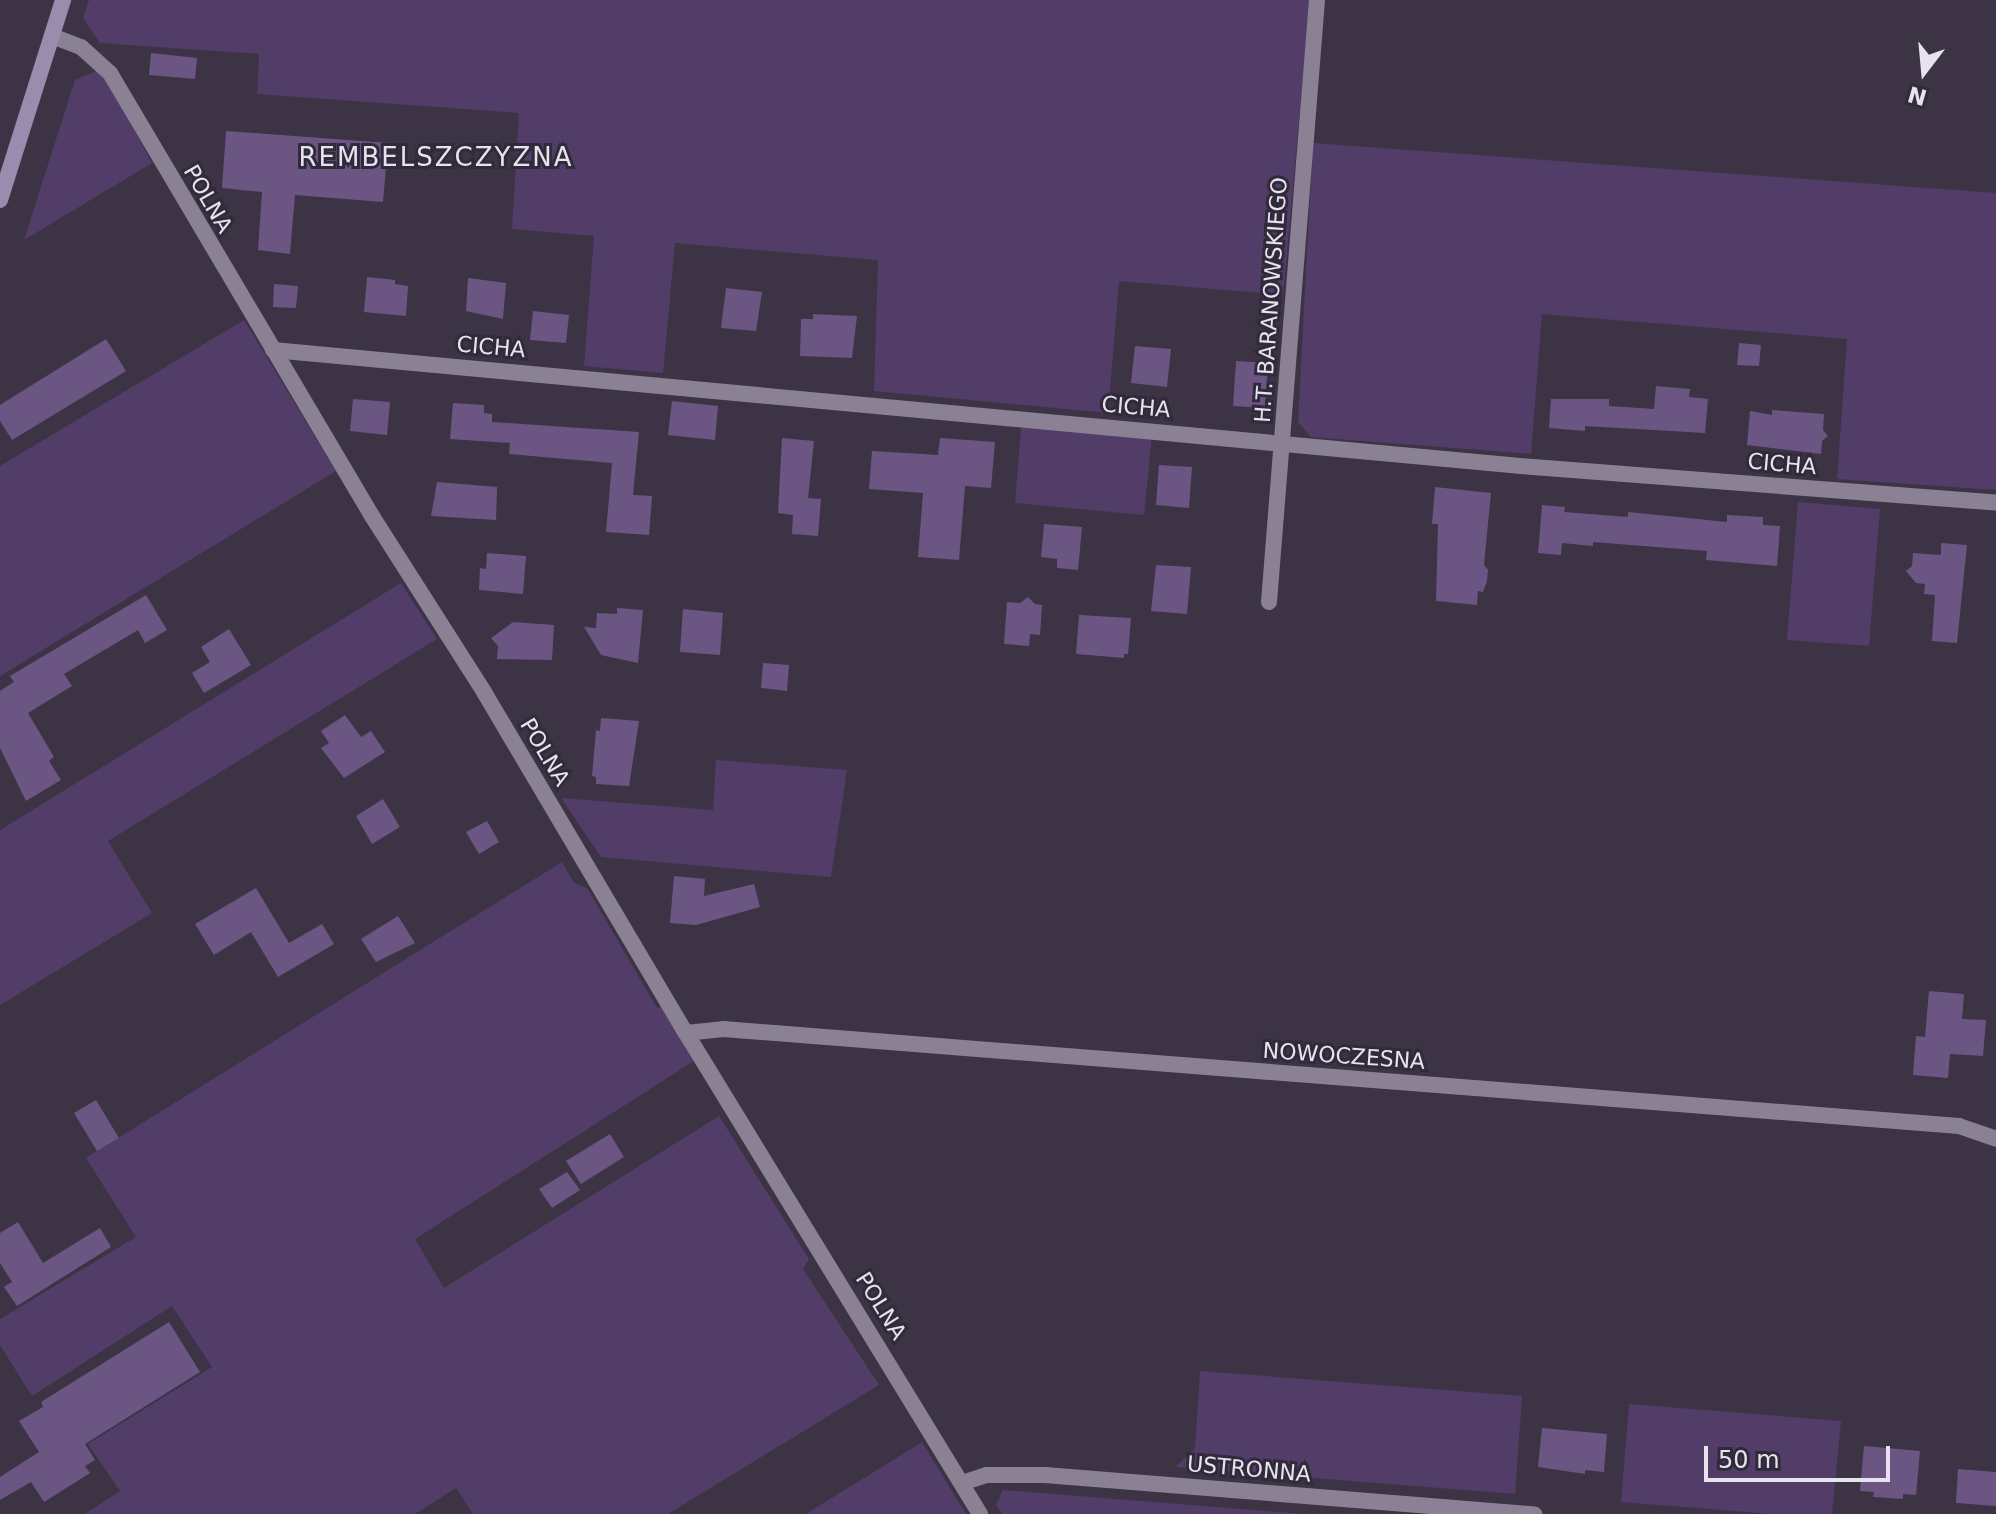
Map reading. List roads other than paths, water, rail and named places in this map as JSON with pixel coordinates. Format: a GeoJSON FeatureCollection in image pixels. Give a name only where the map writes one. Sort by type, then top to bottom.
{"type":"FeatureCollection","features":[{"type":"Feature","properties":{"kind":"main road"},"geometry":{"type":"LineString","coordinates":[[0,200],[63,0]]}},
{"type":"Feature","properties":{"kind":"street","name":"H.T. BARANOWSKIEGO"},"geometry":{"type":"LineString","coordinates":[[1269,602],[1317,0]]}},
{"type":"Feature","properties":{"kind":"street","name":"POLNA"},"geometry":{"type":"LineString","coordinates":[[52,36],[81,47],[110,73],[273,350],[484,692],[686,1033],[980,1514]]}},
{"type":"Feature","properties":{"kind":"street","name":"CICHA"},"geometry":{"type":"LineString","coordinates":[[273,350],[1282,443],[1996,503]]}},
{"type":"Feature","properties":{"kind":"street","name":"NOWOCZESNA"},"geometry":{"type":"LineString","coordinates":[[686,1033],[723,1029],[1959,1126],[1996,1139]]}},
{"type":"Feature","properties":{"kind":"street","name":"USTRONNA"},"geometry":{"type":"LineString","coordinates":[[962,1483],[987,1475],[1033,1475],[1534,1514]]}},
{"type":"Feature","properties":{"kind":"district","name":"REMBELSZCZYZNA"},"geometry":{"type":"Point","coordinates":[436,158]}}]}
